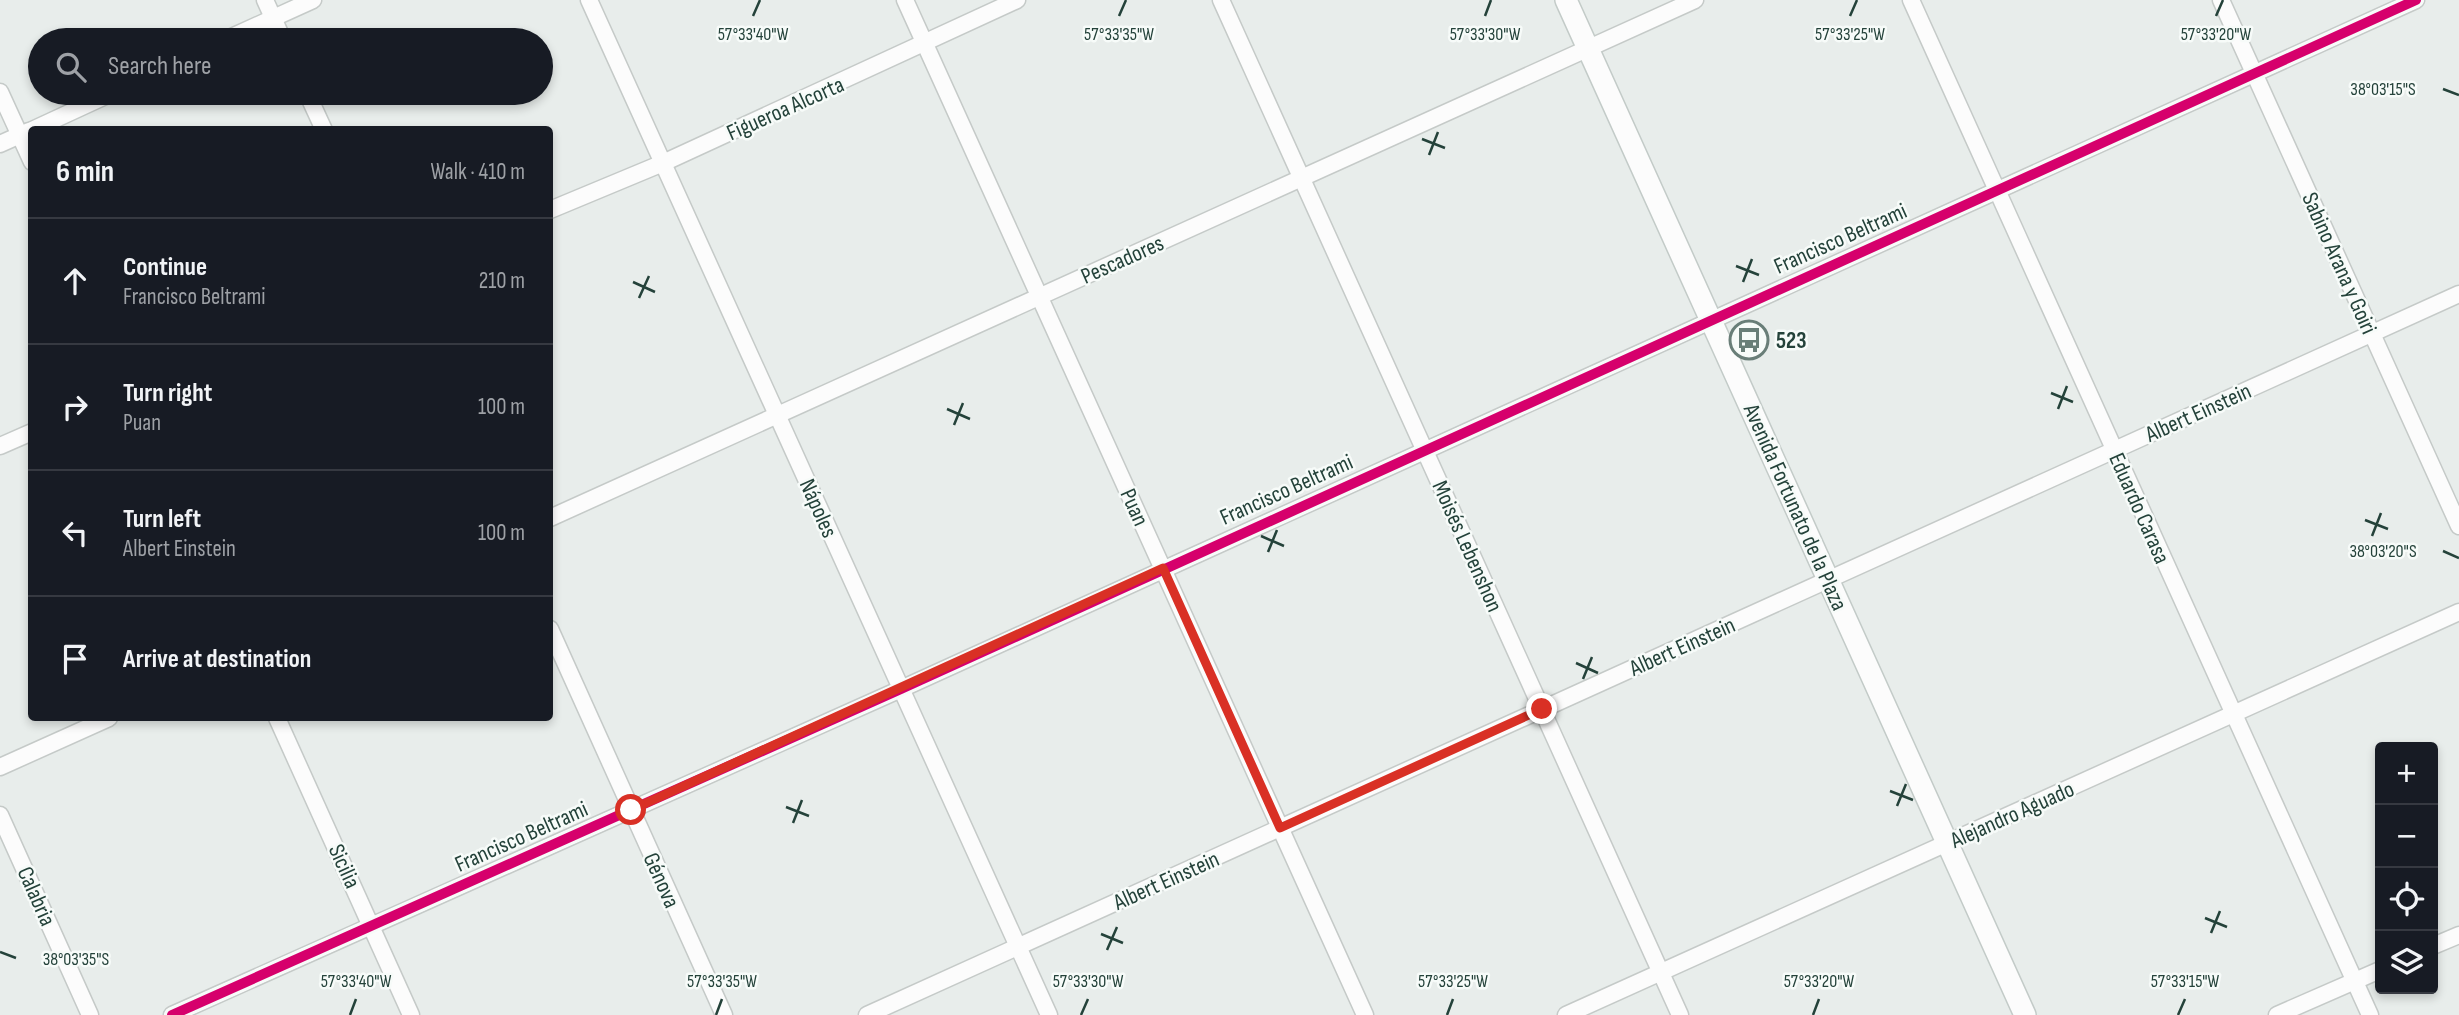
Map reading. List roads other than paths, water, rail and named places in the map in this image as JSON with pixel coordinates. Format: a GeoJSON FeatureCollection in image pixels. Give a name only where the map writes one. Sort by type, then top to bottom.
{"type":"FeatureCollection","features":[{"type":"Feature","properties":{"kind":"main road","name":"Avenida Fortunato de la Plaza"},"geometry":{"type":"LineString","coordinates":[[1566,0],[2025,1015]]}},
{"type":"Feature","properties":{"kind":"street"},"geometry":{"type":"LineString","coordinates":[[265,0],[278,28]]}},
{"type":"Feature","properties":{"kind":"street"},"geometry":{"type":"LineString","coordinates":[[251,28],[313,0]]}},
{"type":"Feature","properties":{"kind":"street","name":"Nápoles"},"geometry":{"type":"LineString","coordinates":[[589,0],[1049,1015]]}},
{"type":"Feature","properties":{"kind":"street","name":"Puan"},"geometry":{"type":"LineString","coordinates":[[905,0],[1365,1015]]}},
{"type":"Feature","properties":{"kind":"street","name":"Figueroa Alcorta"},"geometry":{"type":"LineString","coordinates":[[553,209],[663,163],[925,45],[1017,0]]}},
{"type":"Feature","properties":{"kind":"street","name":"Moisés Lebenshon"},"geometry":{"type":"LineString","coordinates":[[1221,0],[1680,1015]]}},
{"type":"Feature","properties":{"kind":"street","name":"Pescadores"},"geometry":{"type":"LineString","coordinates":[[553,517],[1695,0]]}},
{"type":"Feature","properties":{"kind":"street","name":"Eduardo Carasa"},"geometry":{"type":"LineString","coordinates":[[1911,0],[2370,1015]]}},
{"type":"Feature","properties":{"kind":"street","name":"Sabino Arana y Goiri"},"geometry":{"type":"LineString","coordinates":[[2221,0],[2459,526]]}},
{"type":"Feature","properties":{"kind":"street","name":"Francisco Beltrami"},"geometry":{"type":"LineString","coordinates":[[172,1015],[901,689],[2416,0]]}},
{"type":"Feature","properties":{"kind":"street"},"geometry":{"type":"LineString","coordinates":[[0,92],[28,132],[0,144]]}},
{"type":"Feature","properties":{"kind":"street"},"geometry":{"type":"LineString","coordinates":[[41,126],[86,105]]}},
{"type":"Feature","properties":{"kind":"street"},"geometry":{"type":"LineString","coordinates":[[313,105],[322,126]]}},
{"type":"Feature","properties":{"kind":"street","name":"Albert Einstein"},"geometry":{"type":"LineString","coordinates":[[867,1015],[2459,294]]}},
{"type":"Feature","properties":{"kind":"street"},"geometry":{"type":"LineString","coordinates":[[0,446],[28,434]]}},
{"type":"Feature","properties":{"kind":"street","name":"Alejandro Aguado"},"geometry":{"type":"LineString","coordinates":[[1566,1015],[2459,612]]}},
{"type":"Feature","properties":{"kind":"street","name":"Génova"},"geometry":{"type":"LineString","coordinates":[[553,636],[724,1015]]}},
{"type":"Feature","properties":{"kind":"street"},"geometry":{"type":"LineString","coordinates":[[0,767],[102,721]]}},
{"type":"Feature","properties":{"kind":"street","name":"Sicilia"},"geometry":{"type":"LineString","coordinates":[[278,721],[411,1015]]}},
{"type":"Feature","properties":{"kind":"street","name":"Calabria"},"geometry":{"type":"LineString","coordinates":[[0,815],[90,1015]]}},
{"type":"Feature","properties":{"kind":"street"},"geometry":{"type":"LineString","coordinates":[[2438,944],[2459,934]]}},
{"type":"Feature","properties":{"kind":"street"},"geometry":{"type":"LineString","coordinates":[[2277,1015],[2375,972]]}},
{"type":"Feature","properties":{"kind":"place","name":"523"},"geometry":{"type":"Point","coordinates":[1749,340]}}]}
